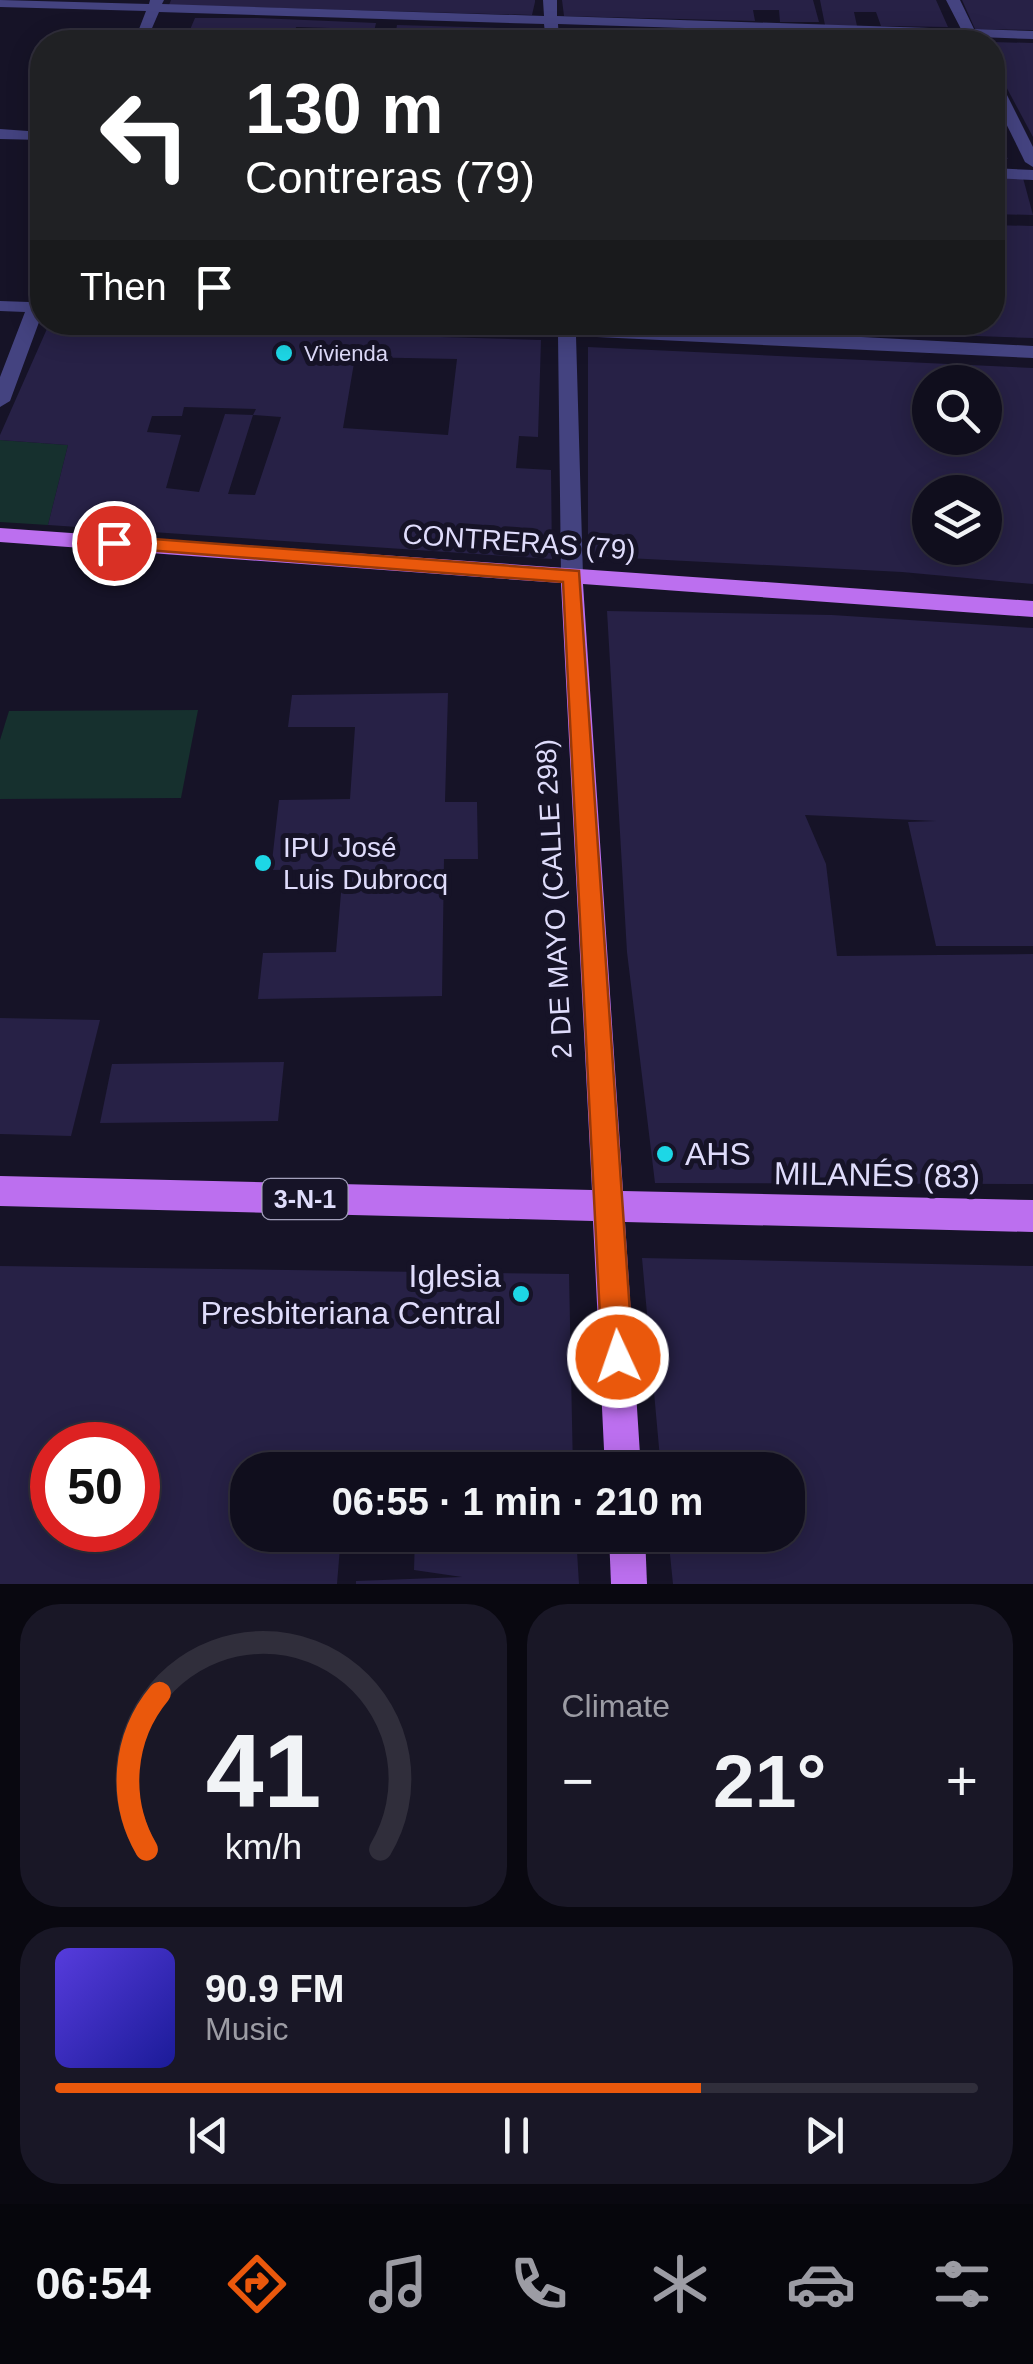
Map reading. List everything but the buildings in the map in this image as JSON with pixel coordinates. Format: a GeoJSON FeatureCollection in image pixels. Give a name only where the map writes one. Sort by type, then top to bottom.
{"type":"FeatureCollection","features":[{"type":"Feature","properties":{"kind":"main road","name":"CONTRERAS (79)"},"geometry":{"type":"LineString","coordinates":[[0,534],[1033,609]]}},
{"type":"Feature","properties":{"kind":"main road","name":"2 DE MAYO (CALLE 298)"},"geometry":{"type":"LineString","coordinates":[[572,576],[622,1452]]}},
{"type":"Feature","properties":{"kind":"main road","name":"MILANÉS (83)"},"geometry":{"type":"LineString","coordinates":[[0,1191],[1033,1216]]}},
{"type":"Feature","properties":{"kind":"main road"},"geometry":{"type":"LineString","coordinates":[[628,1552],[629,1584]]}},
{"type":"Feature","properties":{"kind":"street"},"geometry":{"type":"LineString","coordinates":[[550,0],[551,30]]}},
{"type":"Feature","properties":{"kind":"street"},"geometry":{"type":"LineString","coordinates":[[953,0],[968,30]]}},
{"type":"Feature","properties":{"kind":"street"},"geometry":{"type":"LineString","coordinates":[[0,3],[155,4],[785,30]]}},
{"type":"Feature","properties":{"kind":"street"},"geometry":{"type":"LineString","coordinates":[[145,30],[155,4]]}},
{"type":"Feature","properties":{"kind":"street"},"geometry":{"type":"LineString","coordinates":[[1005,36],[1033,35]]}},
{"type":"Feature","properties":{"kind":"street"},"geometry":{"type":"LineString","coordinates":[[1005,106],[1033,162]]}},
{"type":"Feature","properties":{"kind":"street"},"geometry":{"type":"LineString","coordinates":[[0,134],[30,135]]}},
{"type":"Feature","properties":{"kind":"street"},"geometry":{"type":"LineString","coordinates":[[1005,174],[1033,175]]}},
{"type":"Feature","properties":{"kind":"street"},"geometry":{"type":"LineString","coordinates":[[0,306],[30,303]]}},
{"type":"Feature","properties":{"kind":"street"},"geometry":{"type":"LineString","coordinates":[[0,401],[30,327]]}},
{"type":"Feature","properties":{"kind":"street","name":"2 DE MAYO (CALLE 298)"},"geometry":{"type":"LineString","coordinates":[[567,335],[572,576]]}},
{"type":"Feature","properties":{"kind":"street"},"geometry":{"type":"LineString","coordinates":[[728,335],[1033,352]]}},
{"type":"Feature","properties":{"kind":"green space"},"geometry":{"type":"Polygon","coordinates":[[[0,440],[68,445],[48,525],[0,522],[0,440]]]}},
{"type":"Feature","properties":{"kind":"green space"},"geometry":{"type":"Polygon","coordinates":[[[198,710],[181,798],[0,799],[0,740],[9,711],[198,710]]]}},
{"type":"Feature","properties":{"kind":"place","name":"Vivienda"},"geometry":{"type":"Point","coordinates":[284,353]}},
{"type":"Feature","properties":{"kind":"place","name":"IPU José Luis Dubrocq"},"geometry":{"type":"Point","coordinates":[263,863]}},
{"type":"Feature","properties":{"kind":"place","name":"AHS"},"geometry":{"type":"Point","coordinates":[665,1154]}},
{"type":"Feature","properties":{"kind":"place","name":"Iglesia Presbiteriana Central"},"geometry":{"type":"Point","coordinates":[521,1294]}},
{"type":"Feature","properties":{"kind":"route"},"geometry":{"type":"LineString","coordinates":[[114,543],[572,576],[618,1357]]}}]}
